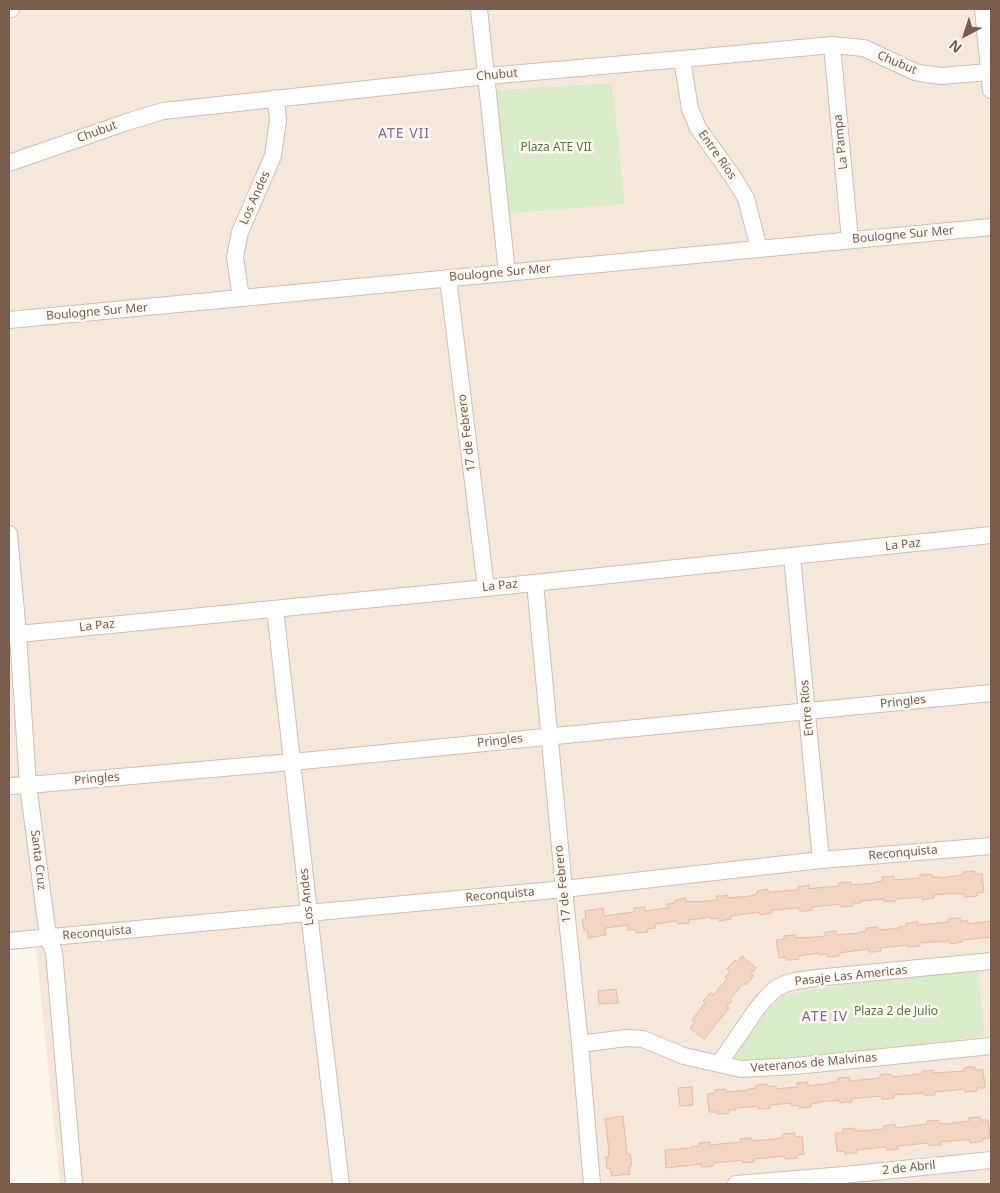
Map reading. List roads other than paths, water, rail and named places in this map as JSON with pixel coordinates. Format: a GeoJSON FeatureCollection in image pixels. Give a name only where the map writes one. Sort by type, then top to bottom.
{"type":"FeatureCollection","features":[{"type":"Feature","properties":{"kind":"street"},"geometry":{"type":"LineString","coordinates":[[479,9],[507,272]]}},
{"type":"Feature","properties":{"kind":"street"},"geometry":{"type":"LineString","coordinates":[[983,9],[991,90]]}},
{"type":"Feature","properties":{"kind":"street","name":"Chubut"},"geometry":{"type":"LineString","coordinates":[[9,163],[163,111],[487,76],[832,45],[864,48],[914,72],[942,76],[988,72]]}},
{"type":"Feature","properties":{"kind":"street","name":"La Pampa"},"geometry":{"type":"LineString","coordinates":[[832,45],[850,240]]}},
{"type":"Feature","properties":{"kind":"street","name":"Entre Ríos"},"geometry":{"type":"LineString","coordinates":[[682,59],[690,109],[698,128],[733,176],[746,198],[759,248]]}},
{"type":"Feature","properties":{"kind":"street","name":"Los Andes"},"geometry":{"type":"LineString","coordinates":[[241,298],[235,258],[240,232],[273,156],[278,120],[276,98]]}},
{"type":"Feature","properties":{"kind":"street","name":"Boulogne Sur Mer"},"geometry":{"type":"LineString","coordinates":[[9,320],[991,226]]}},
{"type":"Feature","properties":{"kind":"street","name":"17 de Febrero"},"geometry":{"type":"LineString","coordinates":[[448,278],[486,588]]}},
{"type":"Feature","properties":{"kind":"street","name":"Santa Cruz"},"geometry":{"type":"LineString","coordinates":[[9,534],[14,634],[28,785],[48,937],[54,952],[74,1184]]}},
{"type":"Feature","properties":{"kind":"street","name":"La Paz"},"geometry":{"type":"LineString","coordinates":[[14,634],[991,536]]}},
{"type":"Feature","properties":{"kind":"street","name":"Entre Ríos"},"geometry":{"type":"LineString","coordinates":[[792,556],[821,860]]}},
{"type":"Feature","properties":{"kind":"street","name":"17 de Febrero"},"geometry":{"type":"LineString","coordinates":[[535,583],[592,1184]]}},
{"type":"Feature","properties":{"kind":"street","name":"Los Andes"},"geometry":{"type":"LineString","coordinates":[[275,609],[341,1184]]}},
{"type":"Feature","properties":{"kind":"street","name":"Pringles"},"geometry":{"type":"LineString","coordinates":[[9,786],[292,762],[991,693]]}},
{"type":"Feature","properties":{"kind":"street","name":"Reconquista"},"geometry":{"type":"LineString","coordinates":[[9,941],[564,889],[821,860],[991,846]]}},
{"type":"Feature","properties":{"kind":"street","name":"Pasaje Las Americas"},"geometry":{"type":"LineString","coordinates":[[719,1064],[764,999],[784,984],[802,980],[991,961]]}},
{"type":"Feature","properties":{"kind":"street","name":"Veteranos de Malvinas"},"geometry":{"type":"LineString","coordinates":[[580,1044],[626,1038],[642,1039],[684,1056],[741,1069],[991,1046]]}},
{"type":"Feature","properties":{"kind":"street","name":"2 de Abril"},"geometry":{"type":"LineString","coordinates":[[736,1184],[845,1180],[991,1160]]}},
{"type":"Feature","properties":{"kind":"district","name":"ATE VII"},"geometry":{"type":"Point","coordinates":[404,134]}},
{"type":"Feature","properties":{"kind":"district","name":"ATE IV"},"geometry":{"type":"Point","coordinates":[825,1017]}},
{"type":"Feature","properties":{"kind":"park label","name":"Plaza ATE VII"},"geometry":{"type":"Point","coordinates":[556,148]}},
{"type":"Feature","properties":{"kind":"park label","name":"Plaza 2 de Julio"},"geometry":{"type":"Point","coordinates":[896,1012]}}]}
